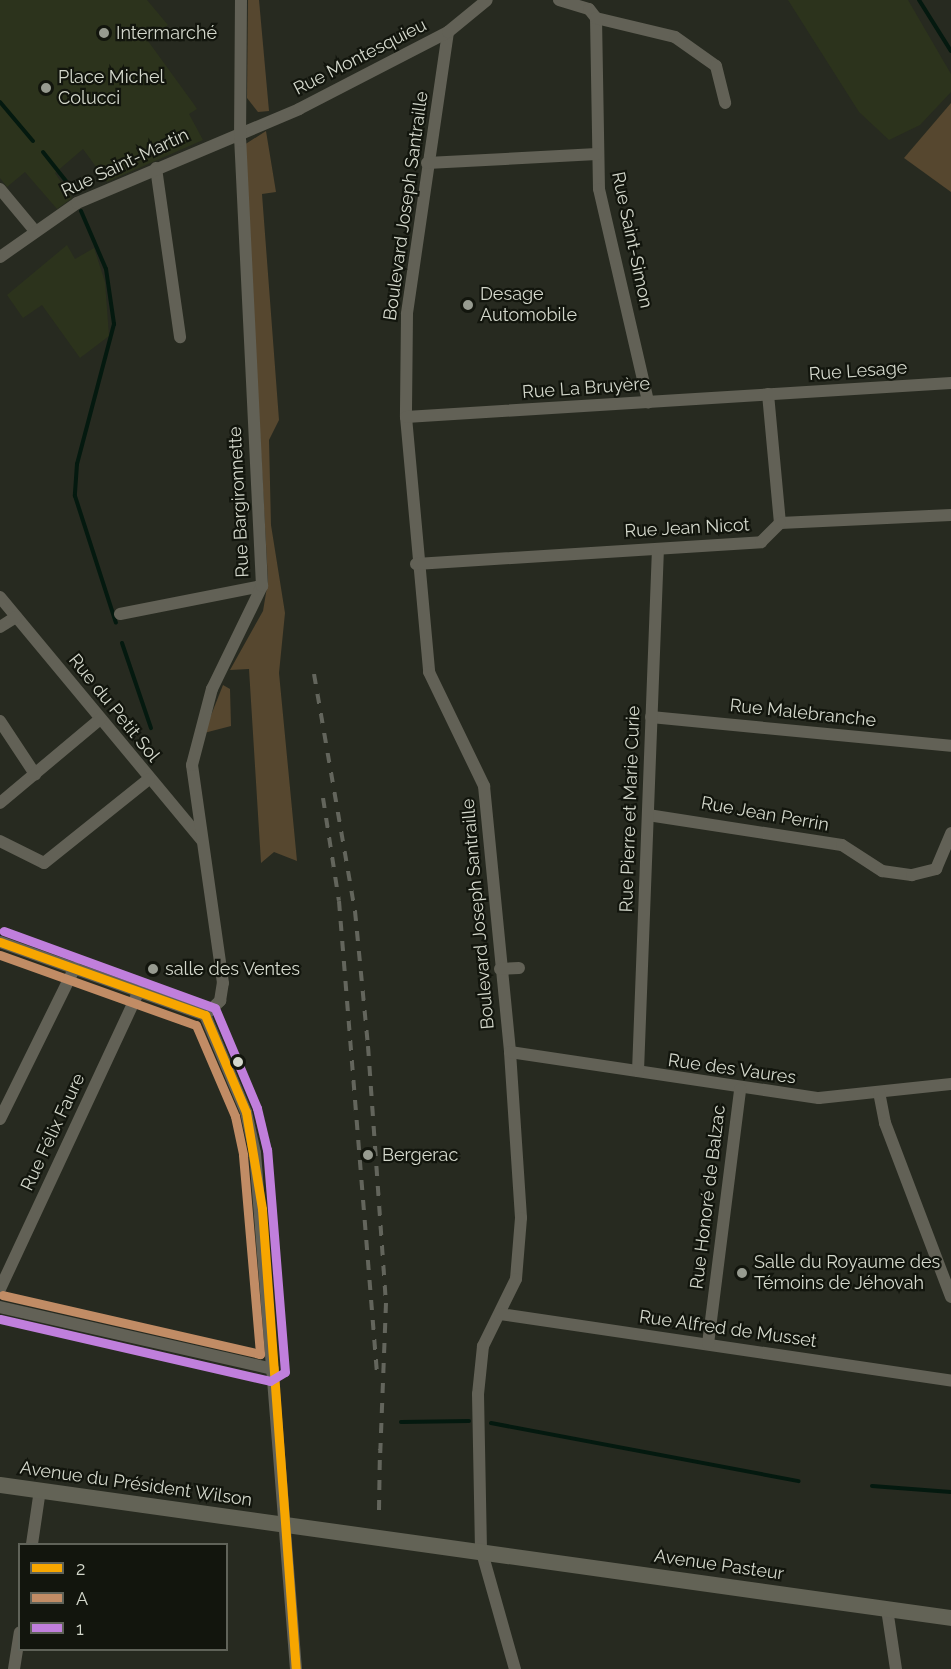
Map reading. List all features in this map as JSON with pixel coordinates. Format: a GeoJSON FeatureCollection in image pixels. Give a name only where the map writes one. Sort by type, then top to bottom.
{"type":"FeatureCollection","features":[{"type":"Feature","properties":{"kind":"main road","name":"Avenue du Président Wilson"},"geometry":{"type":"LineString","coordinates":[[0,1485],[481,1549]]}},
{"type":"Feature","properties":{"kind":"main road","name":"Avenue Pasteur"},"geometry":{"type":"LineString","coordinates":[[481,1549],[951,1618]]}},
{"type":"Feature","properties":{"kind":"street","name":"Rue Bargironnette"},"geometry":{"type":"LineString","coordinates":[[205,1015],[219,1001],[224,983],[192,765],[198,730],[262,586],[240,131],[241,0]]}},
{"type":"Feature","properties":{"kind":"street","name":"Rue Montesquieu"},"geometry":{"type":"LineString","coordinates":[[240,131],[299,109],[448,32],[487,0]]}},
{"type":"Feature","properties":{"kind":"street"},"geometry":{"type":"LineString","coordinates":[[559,0],[589,9],[596,18],[675,37],[716,66],[725,103]]}},
{"type":"Feature","properties":{"kind":"street","name":"Rue Saint-Simon"},"geometry":{"type":"LineString","coordinates":[[596,18],[599,189],[648,402]]}},
{"type":"Feature","properties":{"kind":"street","name":"Boulevard Joseph Santraille"},"geometry":{"type":"LineString","coordinates":[[448,32],[427,163],[407,314],[406,417],[416,564],[429,672],[484,786],[500,969],[510,1052],[521,1218],[516,1280],[483,1346],[478,1394],[481,1549],[515,1669]]}},
{"type":"Feature","properties":{"kind":"street","name":"Rue Saint-Martin"},"geometry":{"type":"LineString","coordinates":[[0,257],[77,203],[240,131]]}},
{"type":"Feature","properties":{"kind":"street"},"geometry":{"type":"LineString","coordinates":[[427,163],[597,154]]}},
{"type":"Feature","properties":{"kind":"street"},"geometry":{"type":"LineString","coordinates":[[156,168],[180,338]]}},
{"type":"Feature","properties":{"kind":"street"},"geometry":{"type":"LineString","coordinates":[[0,189],[35,231]]}},
{"type":"Feature","properties":{"kind":"street","name":"Rue Lesage"},"geometry":{"type":"LineString","coordinates":[[768,394],[951,383]]}},
{"type":"Feature","properties":{"kind":"street"},"geometry":{"type":"LineString","coordinates":[[768,394],[780,523],[951,515]]}},
{"type":"Feature","properties":{"kind":"street","name":"Rue La Bruyère"},"geometry":{"type":"LineString","coordinates":[[406,417],[768,394]]}},
{"type":"Feature","properties":{"kind":"street","name":"Rue Jean Nicot"},"geometry":{"type":"LineString","coordinates":[[416,564],[761,542],[780,523]]}},
{"type":"Feature","properties":{"kind":"street","name":"Rue Pierre et Marie Curie"},"geometry":{"type":"LineString","coordinates":[[638,1071],[658,549]]}},
{"type":"Feature","properties":{"kind":"street"},"geometry":{"type":"LineString","coordinates":[[120,614],[262,586]]}},
{"type":"Feature","properties":{"kind":"street","name":"Rue du Petit Sol"},"geometry":{"type":"LineString","coordinates":[[0,597],[202,840]]}},
{"type":"Feature","properties":{"kind":"street"},"geometry":{"type":"LineString","coordinates":[[0,627],[16,617]]}},
{"type":"Feature","properties":{"kind":"street","name":"Rue Malebranche"},"geometry":{"type":"LineString","coordinates":[[651,717],[951,746]]}},
{"type":"Feature","properties":{"kind":"street"},"geometry":{"type":"LineString","coordinates":[[0,803],[100,719]]}},
{"type":"Feature","properties":{"kind":"street"},"geometry":{"type":"LineString","coordinates":[[0,721],[35,774]]}},
{"type":"Feature","properties":{"kind":"street"},"geometry":{"type":"LineString","coordinates":[[0,841],[44,863],[149,779]]}},
{"type":"Feature","properties":{"kind":"street","name":"Rue Jean Perrin"},"geometry":{"type":"LineString","coordinates":[[648,815],[842,845],[882,871],[912,874],[936,869],[951,833]]}},
{"type":"Feature","properties":{"kind":"street"},"geometry":{"type":"LineString","coordinates":[[0,942],[205,1015],[246,1112],[255,1153],[296,1669]]}},
{"type":"Feature","properties":{"kind":"street"},"geometry":{"type":"LineString","coordinates":[[0,1119],[75,967]]}},
{"type":"Feature","properties":{"kind":"street"},"geometry":{"type":"LineString","coordinates":[[500,969],[519,968]]}},
{"type":"Feature","properties":{"kind":"street","name":"Rue Félix Faure"},"geometry":{"type":"LineString","coordinates":[[0,1289],[138,991]]}},
{"type":"Feature","properties":{"kind":"street","name":"Rue des Vaures"},"geometry":{"type":"LineString","coordinates":[[510,1052],[740,1089],[819,1098],[951,1084]]}},
{"type":"Feature","properties":{"kind":"street","name":"Rue Honoré de Balzac"},"geometry":{"type":"LineString","coordinates":[[708,1344],[740,1089]]}},
{"type":"Feature","properties":{"kind":"street"},"geometry":{"type":"LineString","coordinates":[[879,1092],[885,1123],[951,1297]]}},
{"type":"Feature","properties":{"kind":"street"},"geometry":{"type":"LineString","coordinates":[[0,1306],[273,1369]]}},
{"type":"Feature","properties":{"kind":"street","name":"Rue Alfred de Musset"},"geometry":{"type":"LineString","coordinates":[[500,1314],[951,1381]]}},
{"type":"Feature","properties":{"kind":"street"},"geometry":{"type":"LineString","coordinates":[[32,1543],[40,1490]]}},
{"type":"Feature","properties":{"kind":"street"},"geometry":{"type":"LineString","coordinates":[[887,1609],[896,1669]]}},
{"type":"Feature","properties":{"kind":"street"},"geometry":{"type":"LineString","coordinates":[[14,1669],[18,1644]]}},
{"type":"Feature","properties":{"kind":"shaded area"},"geometry":{"type":"Polygon","coordinates":[[[0,0],[147,0],[168,25],[148,41],[197,109],[189,114],[203,140],[107,182],[83,149],[55,173],[72,198],[57,209],[25,172],[7,187],[0,178],[0,0]]]}},
{"type":"Feature","properties":{"kind":"shaded area"},"geometry":{"type":"Polygon","coordinates":[[[248,0],[259,0],[269,111],[258,112],[247,98],[248,0]]]}},
{"type":"Feature","properties":{"kind":"shaded area"},"geometry":{"type":"Polygon","coordinates":[[[788,0],[908,0],[951,74],[951,92],[920,125],[889,140],[859,112],[788,0]]]}},
{"type":"Feature","properties":{"kind":"shaded area"},"geometry":{"type":"Polygon","coordinates":[[[951,103],[951,192],[904,158],[951,103]]]}},
{"type":"Feature","properties":{"kind":"shaded area"},"geometry":{"type":"Polygon","coordinates":[[[266,131],[276,192],[262,194],[279,420],[269,440],[271,525],[285,613],[279,673],[297,861],[274,852],[261,863],[249,669],[230,670],[263,611],[268,581],[244,145],[266,131]]]}},
{"type":"Feature","properties":{"kind":"shaded area"},"geometry":{"type":"Polygon","coordinates":[[[67,245],[75,259],[94,248],[105,282],[109,336],[80,358],[42,305],[23,318],[7,295],[67,245]]]}},
{"type":"Feature","properties":{"kind":"shaded area"},"geometry":{"type":"Polygon","coordinates":[[[223,685],[230,689],[231,726],[204,733],[223,685]]]}},
{"type":"Feature","properties":{"kind":"waterway"},"geometry":{"type":"LineString","coordinates":[[919,0],[951,51]]}},
{"type":"Feature","properties":{"kind":"waterway"},"geometry":{"type":"LineString","coordinates":[[0,102],[33,141]]}},
{"type":"Feature","properties":{"kind":"waterway"},"geometry":{"type":"LineString","coordinates":[[43,152],[70,186]]}},
{"type":"Feature","properties":{"kind":"waterway"},"geometry":{"type":"LineString","coordinates":[[81,211],[106,269],[114,324],[77,464],[75,496],[116,623]]}},
{"type":"Feature","properties":{"kind":"waterway"},"geometry":{"type":"LineString","coordinates":[[122,643],[151,728]]}},
{"type":"Feature","properties":{"kind":"waterway"},"geometry":{"type":"LineString","coordinates":[[401,1422],[469,1421]]}},
{"type":"Feature","properties":{"kind":"waterway"},"geometry":{"type":"LineString","coordinates":[[491,1423],[799,1481]]}},
{"type":"Feature","properties":{"kind":"waterway"},"geometry":{"type":"LineString","coordinates":[[872,1486],[951,1492]]}},
{"type":"Feature","properties":{"kind":"railway"},"geometry":{"type":"LineString","coordinates":[[314,674],[355,911],[368,1046],[386,1303],[380,1456]]}},
{"type":"Feature","properties":{"kind":"railway"},"geometry":{"type":"LineString","coordinates":[[323,798],[339,901],[377,1374]]}},
{"type":"Feature","properties":{"kind":"railway"},"geometry":{"type":"LineString","coordinates":[[379,1510],[380,1449]]}},
{"type":"Feature","properties":{"kind":"transit line","name":"1"},"geometry":{"type":"LineString","coordinates":[[0,1319],[270,1381],[285,1372],[267,1150],[257,1108],[215,1008],[4,931]]}},
{"type":"Feature","properties":{"kind":"transit line","name":"2"},"geometry":{"type":"LineString","coordinates":[[0,942],[205,1015],[246,1112],[262,1209],[296,1669]]}},
{"type":"Feature","properties":{"kind":"transit line","name":"A"},"geometry":{"type":"LineString","coordinates":[[0,955],[196,1025],[235,1116],[243,1155],[260,1354],[3,1295]]}},
{"type":"Feature","properties":{"kind":"place","name":"Intermarché"},"geometry":{"type":"Point","coordinates":[104,33]}},
{"type":"Feature","properties":{"kind":"place","name":"Place Michel Colucci"},"geometry":{"type":"Point","coordinates":[46,88]}},
{"type":"Feature","properties":{"kind":"place","name":"Desage Automobile"},"geometry":{"type":"Point","coordinates":[468,305]}},
{"type":"Feature","properties":{"kind":"place","name":"salle des Ventes"},"geometry":{"type":"Point","coordinates":[153,969]}},
{"type":"Feature","properties":{"kind":"place","name":"Bergerac"},"geometry":{"type":"Point","coordinates":[368,1155]}},
{"type":"Feature","properties":{"kind":"place","name":"Salle du Royaume des Témoins de Jéhovah"},"geometry":{"type":"Point","coordinates":[742,1273]}}]}
